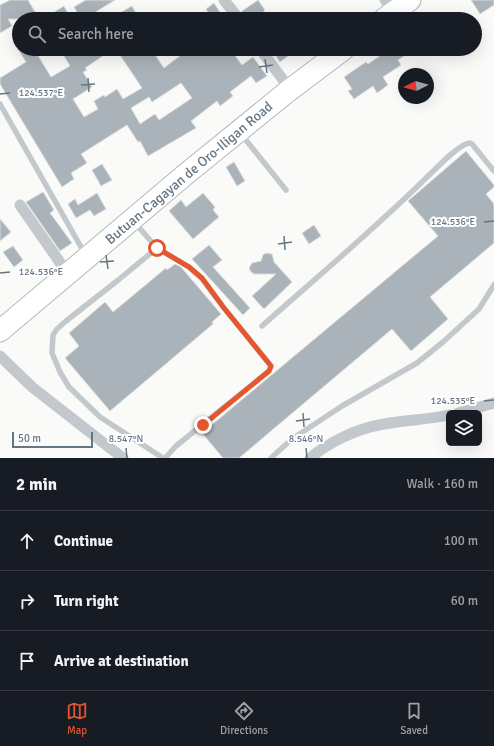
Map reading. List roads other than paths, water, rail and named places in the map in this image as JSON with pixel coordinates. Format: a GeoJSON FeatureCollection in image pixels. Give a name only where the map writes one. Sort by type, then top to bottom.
{"type":"FeatureCollection","features":[{"type":"Feature","properties":{"kind":"highway"},"geometry":{"type":"LineString","coordinates":[[387,10],[410,0]]}},
{"type":"Feature","properties":{"kind":"highway","name":"Butuan-Cagayan de Oro-Iligan Road"},"geometry":{"type":"LineString","coordinates":[[2,327],[290,89],[335,56]]}},
{"type":"Feature","properties":{"kind":"street"},"geometry":{"type":"LineString","coordinates":[[224,0],[233,12]]}},
{"type":"Feature","properties":{"kind":"street"},"geometry":{"type":"LineString","coordinates":[[265,56],[290,89]]}},
{"type":"Feature","properties":{"kind":"street"},"geometry":{"type":"LineString","coordinates":[[20,205],[68,274]]}},
{"type":"Feature","properties":{"kind":"street"},"geometry":{"type":"LineString","coordinates":[[0,356],[32,387],[123,458]]}},
{"type":"Feature","properties":{"kind":"street"},"geometry":{"type":"LineString","coordinates":[[469,410],[494,403]]}},
{"type":"Feature","properties":{"kind":"street"},"geometry":{"type":"LineString","coordinates":[[310,458],[333,443],[360,430],[380,424],[446,415]]}},
{"type":"Feature","properties":{"kind":"lane"},"geometry":{"type":"LineString","coordinates":[[0,104],[87,258]]}},
{"type":"Feature","properties":{"kind":"lane"},"geometry":{"type":"LineString","coordinates":[[238,132],[260,156],[286,190]]}},
{"type":"Feature","properties":{"kind":"lane"},"geometry":{"type":"LineString","coordinates":[[262,326],[382,222],[451,154],[466,143],[472,144],[494,171]]}},
{"type":"Feature","properties":{"kind":"lane"},"geometry":{"type":"LineString","coordinates":[[132,220],[157,248],[189,267],[202,278],[271,366],[269,371],[176,446],[164,458],[100,417],[69,387],[52,353],[53,336],[57,329],[117,282],[157,248]]}},
{"type":"Feature","properties":{"kind":"lane"},"geometry":{"type":"LineString","coordinates":[[271,458],[292,439],[342,406],[417,363],[443,342],[479,309],[494,285]]}}]}
